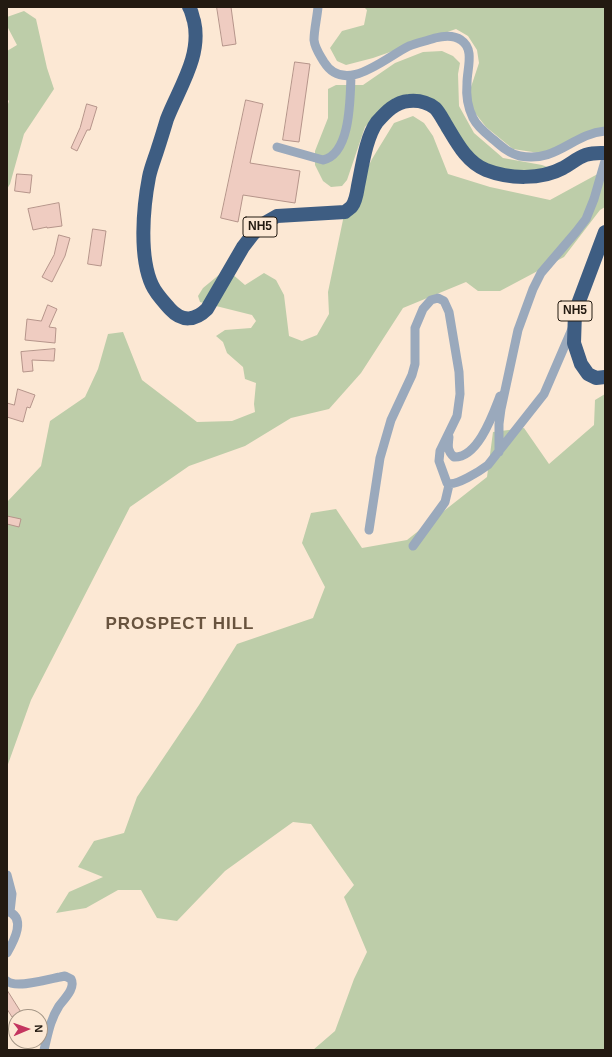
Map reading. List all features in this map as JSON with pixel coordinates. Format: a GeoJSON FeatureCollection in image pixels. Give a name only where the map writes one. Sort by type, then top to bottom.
{"type":"FeatureCollection","features":[{"type":"Feature","properties":{"kind":"highway","name":"NH5"},"geometry":{"type":"LineString","coordinates":[[189,7],[196,30],[195,50],[168,119],[149,175],[146,194],[144,247],[146,270],[153,286],[163,302],[175,314],[188,319],[200,316],[207,309],[243,247],[263,224],[277,216],[346,212],[352,206],[357,192],[364,157],[374,127],[384,114],[394,106],[403,102],[415,100],[426,102],[436,109],[463,152],[474,164],[486,170],[510,177],[537,176],[562,168],[581,156],[605,153]]}},
{"type":"Feature","properties":{"kind":"highway","name":"NH5"},"geometry":{"type":"LineString","coordinates":[[605,232],[575,312],[574,322],[574,343],[581,364],[588,374],[596,378],[605,377]]}},
{"type":"Feature","properties":{"kind":"street"},"geometry":{"type":"LineString","coordinates":[[318,7],[314,39],[316,50],[327,67],[334,73],[351,76],[374,68],[413,44],[442,36],[452,36],[461,40],[468,47],[470,56],[467,84],[469,105],[474,119],[482,130],[507,151],[527,157],[550,155],[585,135],[605,131]]}},
{"type":"Feature","properties":{"kind":"street"},"geometry":{"type":"LineString","coordinates":[[277,147],[323,160],[330,158],[337,151],[348,125],[351,76]]}},
{"type":"Feature","properties":{"kind":"street"},"geometry":{"type":"LineString","coordinates":[[499,452],[499,424],[509,372],[518,330],[532,289],[541,273],[586,219],[594,199],[605,161]]}},
{"type":"Feature","properties":{"kind":"street"},"geometry":{"type":"LineString","coordinates":[[369,530],[380,458],[391,420],[412,375],[415,364],[415,328],[423,309],[431,300],[438,298],[444,301],[449,312],[459,372],[460,394],[457,416],[440,452],[440,461],[449,485],[446,502],[413,546]]}},
{"type":"Feature","properties":{"kind":"street"},"geometry":{"type":"LineString","coordinates":[[449,485],[478,472],[488,465],[544,394],[574,322]]}},
{"type":"Feature","properties":{"kind":"street"},"geometry":{"type":"LineString","coordinates":[[451,428],[447,447],[450,453],[456,457],[465,455],[471,450],[485,432],[509,372]]}},
{"type":"Feature","properties":{"kind":"street"},"geometry":{"type":"LineString","coordinates":[[7,875],[12,894],[8,911],[14,914],[17,920],[17,930],[11,939],[7,953]]}},
{"type":"Feature","properties":{"kind":"street"},"geometry":{"type":"LineString","coordinates":[[7,981],[13,984],[20,984],[60,977],[69,977],[71,979],[72,985],[70,991],[54,1015],[44,1050]]}},
{"type":"Feature","properties":{"kind":"green space"},"geometry":{"type":"Polygon","coordinates":[[[364,7],[605,7],[605,133],[539,153],[513,149],[486,127],[472,109],[470,90],[479,63],[477,50],[468,36],[456,29],[373,58],[346,65],[337,61],[330,48],[342,31],[364,25],[367,10],[364,7]]]}},
{"type":"Feature","properties":{"kind":"green space"},"geometry":{"type":"Polygon","coordinates":[[[24,11],[36,19],[47,68],[54,89],[24,134],[10,184],[7,189],[7,107],[9,101],[7,99],[7,51],[17,45],[7,26],[7,17],[24,11]]]}},
{"type":"Feature","properties":{"kind":"green space"},"geometry":{"type":"Polygon","coordinates":[[[442,51],[453,56],[460,63],[458,74],[459,106],[474,133],[503,158],[542,165],[550,168],[528,181],[472,161],[441,131],[437,101],[394,98],[365,127],[347,180],[342,186],[331,187],[323,181],[315,165],[315,151],[328,118],[328,89],[336,85],[363,85],[395,63],[423,52],[442,51]]]}},
{"type":"Feature","properties":{"kind":"green space"},"geometry":{"type":"Polygon","coordinates":[[[413,116],[424,123],[433,136],[448,174],[490,187],[550,200],[605,170],[605,207],[600,210],[564,257],[500,291],[478,291],[466,282],[403,308],[361,373],[329,409],[291,418],[245,446],[189,466],[130,507],[31,700],[7,767],[7,502],[41,466],[50,421],[85,397],[98,369],[108,334],[123,332],[142,380],[197,422],[232,421],[255,412],[254,404],[256,383],[245,379],[243,367],[227,353],[223,342],[216,336],[225,330],[251,328],[256,321],[252,315],[200,302],[198,296],[203,288],[220,274],[231,273],[245,285],[264,273],[276,280],[284,295],[289,336],[302,341],[317,335],[329,314],[328,292],[344,215],[372,159],[394,123],[413,116]]]}},
{"type":"Feature","properties":{"kind":"green space"},"geometry":{"type":"Polygon","coordinates":[[[605,394],[605,1050],[313,1050],[335,1031],[354,979],[367,952],[344,897],[354,885],[311,824],[293,822],[225,871],[177,921],[157,918],[141,890],[118,890],[86,908],[56,913],[69,892],[103,877],[78,867],[94,841],[124,833],[137,797],[199,705],[237,644],[313,618],[325,587],[302,543],[311,513],[336,509],[362,548],[407,540],[487,477],[493,432],[524,428],[549,464],[594,425],[595,400],[605,394]]]}},
{"type":"Feature","properties":{"kind":"building"},"geometry":{"type":"Polygon","coordinates":[[[217,7],[231,7],[236,44],[223,46],[217,7]]]}},
{"type":"Feature","properties":{"kind":"building"},"geometry":{"type":"Polygon","coordinates":[[[295,62],[310,64],[299,142],[283,140],[295,62]]]}},
{"type":"Feature","properties":{"kind":"building"},"geometry":{"type":"Polygon","coordinates":[[[246,100],[263,104],[250,163],[300,171],[295,203],[243,195],[238,222],[221,218],[246,100]]]}},
{"type":"Feature","properties":{"kind":"building"},"geometry":{"type":"Polygon","coordinates":[[[87,104],[97,107],[90,130],[87,130],[77,151],[71,148],[80,128],[87,104]]]}},
{"type":"Feature","properties":{"kind":"building"},"geometry":{"type":"Polygon","coordinates":[[[17,174],[32,175],[30,193],[15,191],[17,174]]]}},
{"type":"Feature","properties":{"kind":"building"},"geometry":{"type":"Polygon","coordinates":[[[59,203],[62,226],[33,230],[28,209],[59,203]]]}},
{"type":"Feature","properties":{"kind":"building"},"geometry":{"type":"Polygon","coordinates":[[[93,229],[106,231],[101,266],[88,264],[93,229]]]}},
{"type":"Feature","properties":{"kind":"building"},"geometry":{"type":"Polygon","coordinates":[[[59,235],[70,238],[65,256],[52,282],[42,277],[54,255],[59,235]]]}},
{"type":"Feature","properties":{"kind":"building"},"geometry":{"type":"Polygon","coordinates":[[[48,305],[57,309],[49,327],[56,328],[55,343],[25,340],[27,319],[41,321],[48,305]]]}},
{"type":"Feature","properties":{"kind":"building"},"geometry":{"type":"Polygon","coordinates":[[[55,349],[54,361],[32,360],[33,371],[23,372],[21,352],[55,349]]]}},
{"type":"Feature","properties":{"kind":"building"},"geometry":{"type":"Polygon","coordinates":[[[18,389],[35,395],[30,408],[27,407],[23,422],[7,417],[7,403],[14,405],[18,389]]]}},
{"type":"Feature","properties":{"kind":"building"},"geometry":{"type":"Polygon","coordinates":[[[7,516],[21,519],[19,527],[7,524],[7,516]]]}},
{"type":"Feature","properties":{"kind":"building"},"geometry":{"type":"Polygon","coordinates":[[[7,990],[19,1009],[8,1009],[8,1011],[7,990]]]}},
{"type":"Feature","properties":{"kind":"district","name":"PROSPECT HILL"},"geometry":{"type":"Point","coordinates":[180,624]}}]}
